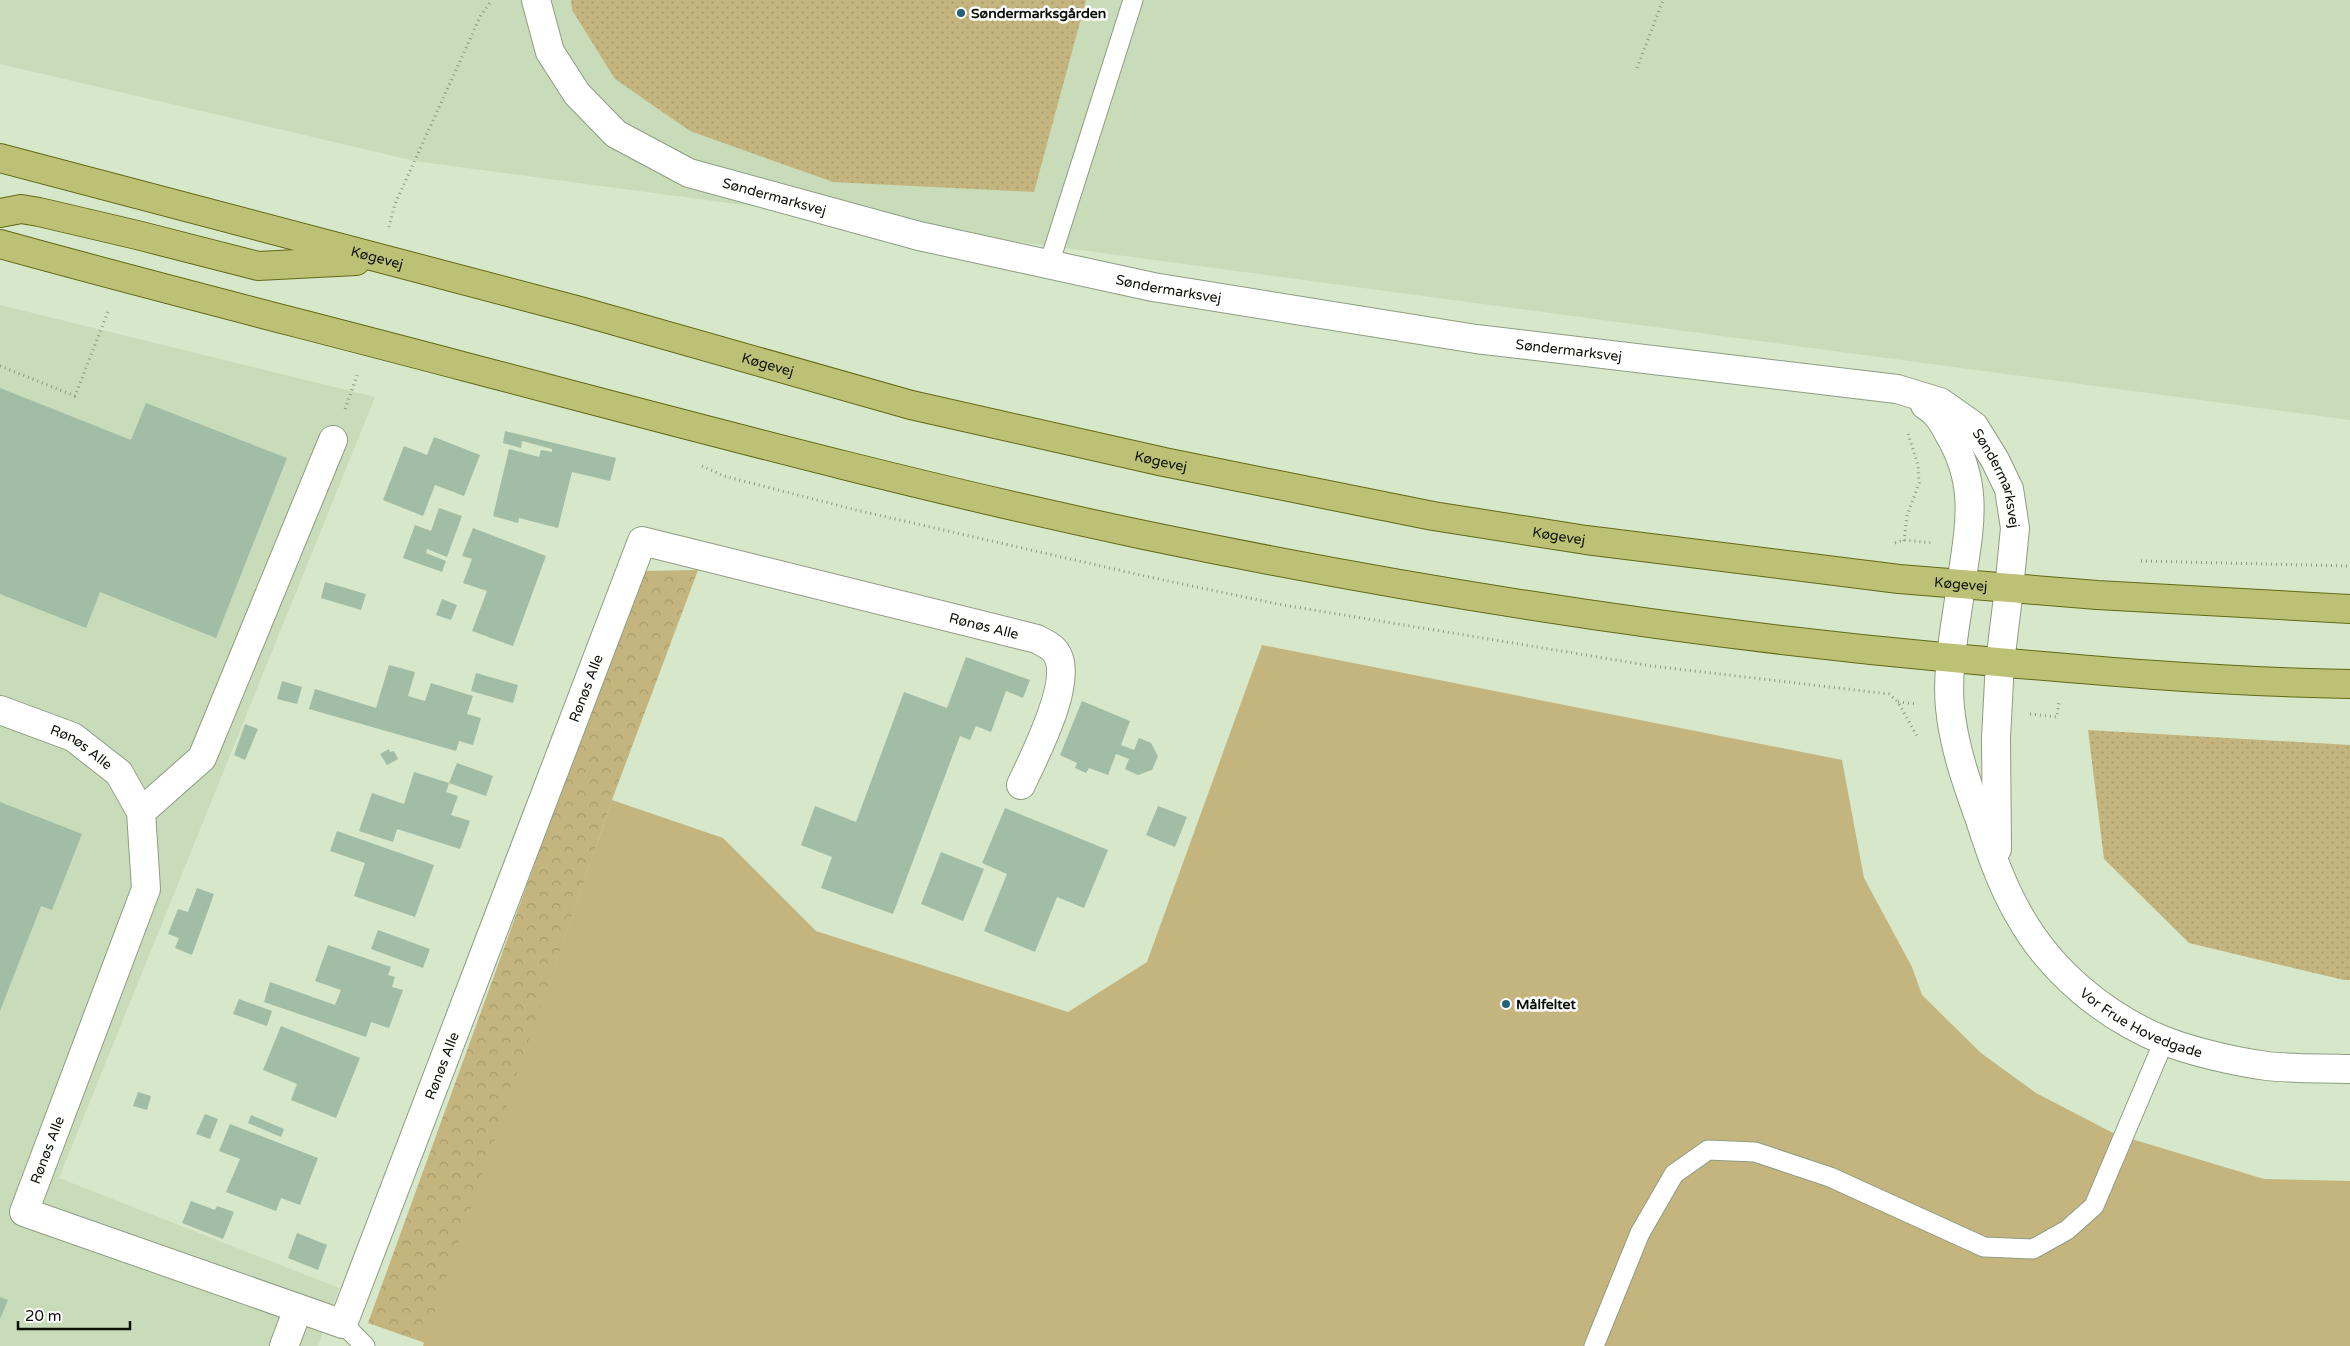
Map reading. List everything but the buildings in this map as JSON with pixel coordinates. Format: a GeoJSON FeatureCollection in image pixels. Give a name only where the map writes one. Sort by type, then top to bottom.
{"type":"FeatureCollection","features":[{"type":"Feature","properties":{"kind":"main road","name":"Køgevej"},"geometry":{"type":"LineString","coordinates":[[0,158],[380,260],[580,311],[911,405],[1164,462],[1432,516],[1586,540],[1899,580],[2009,589],[2350,609]]}},
{"type":"Feature","properties":{"kind":"main road"},"geometry":{"type":"LineString","coordinates":[[0,213],[21,209],[39,212],[258,266],[380,260]]}},
{"type":"Feature","properties":{"kind":"main road"},"geometry":{"type":"LineString","coordinates":[[0,244],[813,457],[1142,534],[1411,587],[1721,634],[1951,658],[2290,683],[2350,684]]}},
{"type":"Feature","properties":{"kind":"street","name":"Søndermarksvej"},"geometry":{"type":"LineString","coordinates":[[536,0],[550,52],[577,94],[616,134],[689,174],[919,236],[1154,287],[1476,339],[1897,390],[1940,402],[1974,426],[1995,460],[2009,489],[2015,528],[2000,662]]}},
{"type":"Feature","properties":{"kind":"street","name":"Søndermarksvej"},"geometry":{"type":"LineString","coordinates":[[1897,390],[1936,411],[1956,445],[1968,475],[1971,513],[1951,658]]}},
{"type":"Feature","properties":{"kind":"street"},"geometry":{"type":"LineString","coordinates":[[141,812],[202,758],[333,440]]}},
{"type":"Feature","properties":{"kind":"street","name":"Rønøs Alle"},"geometry":{"type":"LineString","coordinates":[[0,710],[73,737],[118,774],[141,812],[146,889],[24,1212],[298,1309],[346,1334],[642,541],[1037,639],[1054,649],[1061,667],[1057,704],[1021,785]]}},
{"type":"Feature","properties":{"kind":"street","name":"Vor Frue Hovedgade"},"geometry":{"type":"LineString","coordinates":[[1951,658],[1950,707],[1958,758],[1998,870],[2019,915],[2045,955],[2078,987],[2118,1017],[2164,1041],[2266,1066],[2350,1069]]}},
{"type":"Feature","properties":{"kind":"street","name":"Vor Frue Hovedgade"},"geometry":{"type":"LineString","coordinates":[[1998,870],[1996,738],[2000,662]]}},
{"type":"Feature","properties":{"kind":"street"},"geometry":{"type":"LineString","coordinates":[[284,1346],[298,1309]]}},
{"type":"Feature","properties":{"kind":"lane"},"geometry":{"type":"LineString","coordinates":[[1050,264],[1133,0]]}},
{"type":"Feature","properties":{"kind":"lane"},"geometry":{"type":"LineString","coordinates":[[1594,1346],[1640,1233],[1674,1174],[1708,1150],[1755,1152],[1830,1177],[1984,1247],[2033,1249],[2067,1230],[2094,1206],[2164,1041]]}},
{"type":"Feature","properties":{"kind":"lane"},"geometry":{"type":"LineString","coordinates":[[346,1334],[365,1346]]}},
{"type":"Feature","properties":{"kind":"path"},"geometry":{"type":"LineString","coordinates":[[380,260],[395,204],[481,15],[492,0]]}},
{"type":"Feature","properties":{"kind":"path"},"geometry":{"type":"LineString","coordinates":[[1637,68],[1663,0]]}},
{"type":"Feature","properties":{"kind":"path"},"geometry":{"type":"LineString","coordinates":[[0,366],[75,396],[121,276]]}},
{"type":"Feature","properties":{"kind":"path"},"geometry":{"type":"LineString","coordinates":[[333,440],[370,342]]}},
{"type":"Feature","properties":{"kind":"path"},"geometry":{"type":"LineString","coordinates":[[1897,390],[1910,443],[1918,465],[1919,483],[1907,516],[1899,580]]}},
{"type":"Feature","properties":{"kind":"path"},"geometry":{"type":"LineString","coordinates":[[2134,561],[2350,566]]}},
{"type":"Feature","properties":{"kind":"path"},"geometry":{"type":"LineString","coordinates":[[1889,694],[1894,652]]}},
{"type":"Feature","properties":{"kind":"shaded area"},"geometry":{"type":"Polygon","coordinates":[[[0,0],[2350,0],[2350,420],[415,161],[0,64],[0,0]]]}},
{"type":"Feature","properties":{"kind":"shaded area"},"geometry":{"type":"Polygon","coordinates":[[[0,305],[375,397],[59,1178],[339,1288],[318,1346],[0,1346],[0,305]]]}},
{"type":"Feature","properties":{"kind":"green space"},"geometry":{"type":"Polygon","coordinates":[[[571,0],[1086,0],[1034,192],[833,182],[690,131],[615,79],[572,10],[571,0]]]}},
{"type":"Feature","properties":{"kind":"green space"},"geometry":{"type":"Polygon","coordinates":[[[698,570],[612,800],[425,1343],[368,1323],[641,571],[698,570]]]}},
{"type":"Feature","properties":{"kind":"green space","name":"Målfeltet"},"geometry":{"type":"Polygon","coordinates":[[[1262,645],[1842,760],[1864,878],[1912,967],[1922,995],[1981,1053],[2036,1093],[2115,1134],[2264,1179],[2350,1181],[2350,1346],[423,1346],[612,800],[723,838],[816,931],[1068,1012],[1147,962],[1262,645]]]}},
{"type":"Feature","properties":{"kind":"green space"},"geometry":{"type":"Polygon","coordinates":[[[2088,730],[2350,745],[2350,980],[2189,943],[2104,859],[2088,730]]]}},
{"type":"Feature","properties":{"kind":"place","name":"Søndermarksgården"},"geometry":{"type":"Point","coordinates":[961,13]}},
{"type":"Feature","properties":{"kind":"place","name":"Målfeltet"},"geometry":{"type":"Point","coordinates":[1506,1004]}}]}
